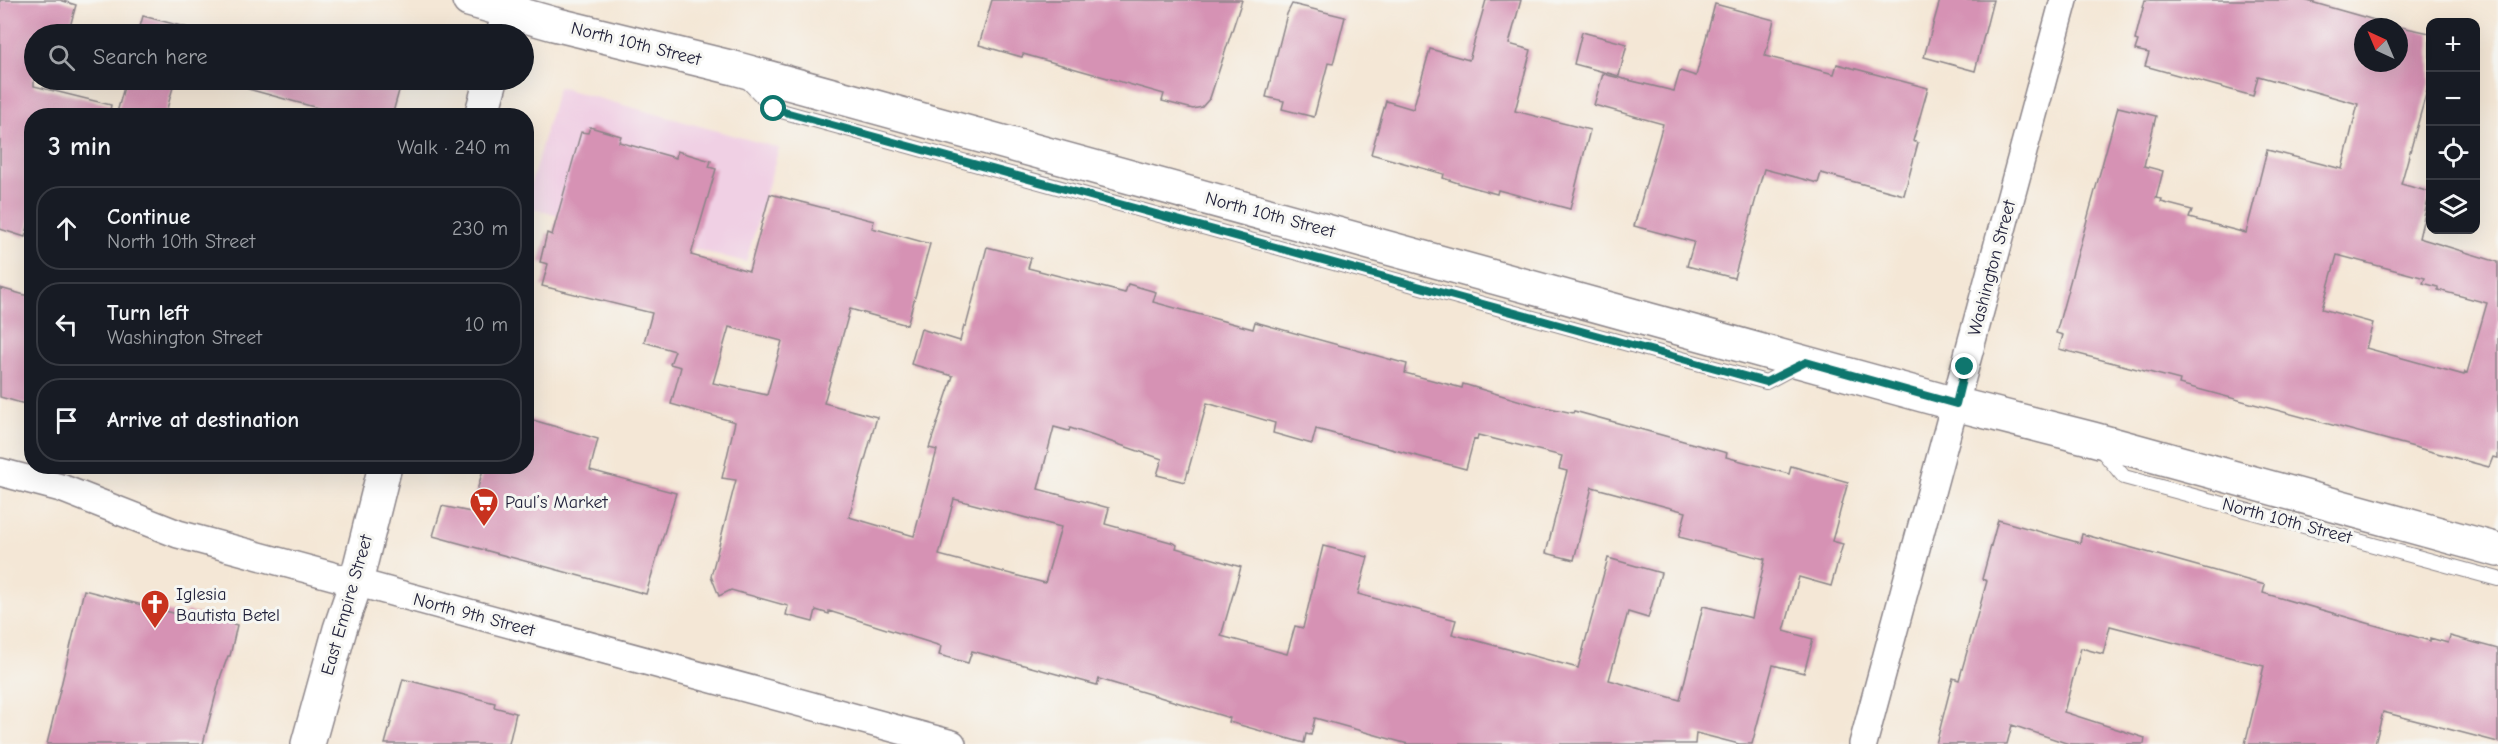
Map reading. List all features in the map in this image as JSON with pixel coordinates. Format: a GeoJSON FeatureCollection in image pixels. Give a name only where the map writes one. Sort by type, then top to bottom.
{"type":"FeatureCollection","features":[{"type":"Feature","properties":{"kind":"main road","name":"North 10th Street"},"geometry":{"type":"LineString","coordinates":[[469,0],[508,15],[734,68],[1956,404],[2498,550]]}},
{"type":"Feature","properties":{"kind":"main road"},"geometry":{"type":"LineString","coordinates":[[483,108],[488,90]]}},
{"type":"Feature","properties":{"kind":"main road","name":"East Empire Street"},"geometry":{"type":"LineString","coordinates":[[308,744],[340,629],[356,582],[383,474]]}},
{"type":"Feature","properties":{"kind":"street","name":"Washington Street"},"geometry":{"type":"LineString","coordinates":[[1863,744],[2064,0]]}},
{"type":"Feature","properties":{"kind":"street","name":"North 9th Street"},"geometry":{"type":"LineString","coordinates":[[0,472],[61,489],[178,534],[952,744]]}},
{"type":"Feature","properties":{"kind":"lane","name":"North 10th Street"},"geometry":{"type":"LineString","coordinates":[[2092,439],[2124,477],[2498,579]]}},
{"type":"Feature","properties":{"kind":"shaded area"},"geometry":{"type":"Polygon","coordinates":[[[558,87],[779,148],[746,262],[534,209],[534,173],[558,87]]]}},
{"type":"Feature","properties":{"kind":"building"},"geometry":{"type":"Polygon","coordinates":[[[0,0],[60,0],[76,5],[71,24],[24,24],[24,90],[50,90],[111,105],[110,108],[24,108],[24,237],[0,229],[0,0]]]}},
{"type":"Feature","properties":{"kind":"building"},"geometry":{"type":"Polygon","coordinates":[[[992,0],[1242,0],[1210,98],[1202,107],[1193,109],[1162,101],[1164,94],[1023,54],[1022,57],[979,45],[992,0]]]}},
{"type":"Feature","properties":{"kind":"building"},"geometry":{"type":"Polygon","coordinates":[[[1486,0],[1521,0],[1509,44],[1531,50],[1515,111],[1590,130],[1570,209],[1498,190],[1497,194],[1443,178],[1444,174],[1371,154],[1386,101],[1413,109],[1430,49],[1469,60],[1486,0]]]}},
{"type":"Feature","properties":{"kind":"building"},"geometry":{"type":"Polygon","coordinates":[[[1940,0],[1993,0],[1975,71],[1924,57],[1940,0]]]}},
{"type":"Feature","properties":{"kind":"building"},"geometry":{"type":"Polygon","coordinates":[[[2145,0],[2304,0],[2367,18],[2354,18],[2354,72],[2408,72],[2408,28],[2426,32],[2426,94],[2401,184],[2426,191],[2426,209],[2419,238],[2498,262],[2498,458],[2493,457],[2489,467],[2179,384],[2180,380],[2059,349],[2063,335],[2056,333],[2118,107],[2156,116],[2144,166],[2163,171],[2156,198],[2162,199],[2161,202],[2192,210],[2189,218],[2246,233],[2267,150],[2342,169],[2358,104],[2258,76],[2253,96],[2145,66],[2149,53],[2135,50],[2138,41],[2135,40],[2145,0]],[[2337,255],[2322,309],[2373,323],[2366,348],[2464,375],[2465,372],[2467,373],[2487,303],[2438,290],[2438,287],[2423,283],[2425,278],[2337,255]]]}},
{"type":"Feature","properties":{"kind":"building"},"geometry":{"type":"Polygon","coordinates":[[[1292,4],[1345,17],[1333,64],[1328,63],[1314,117],[1282,109],[1284,101],[1266,97],[1287,14],[1292,4]]]}},
{"type":"Feature","properties":{"kind":"building"},"geometry":{"type":"Polygon","coordinates":[[[1715,4],[1774,20],[1765,56],[1834,74],[1837,64],[1928,88],[1913,141],[1918,143],[1904,195],[1821,173],[1818,183],[1764,169],[1734,278],[1687,266],[1694,242],[1634,226],[1663,124],[1594,105],[1603,74],[1674,91],[1680,71],[1696,76],[1715,4]]]}},
{"type":"Feature","properties":{"kind":"building"},"geometry":{"type":"Polygon","coordinates":[[[143,16],[174,24],[141,24],[143,16]]]}},
{"type":"Feature","properties":{"kind":"building"},"geometry":{"type":"Polygon","coordinates":[[[1582,32],[1627,44],[1619,76],[1574,64],[1582,32]]]}},
{"type":"Feature","properties":{"kind":"building"},"geometry":{"type":"Polygon","coordinates":[[[123,90],[172,90],[167,108],[118,108],[123,90]]]}},
{"type":"Feature","properties":{"kind":"building"},"geometry":{"type":"Polygon","coordinates":[[[252,90],[399,90],[394,108],[318,108],[252,90]]]}},
{"type":"Feature","properties":{"kind":"building"},"geometry":{"type":"Polygon","coordinates":[[[590,127],[621,136],[619,142],[676,158],[677,151],[711,161],[709,167],[716,169],[691,255],[749,271],[770,194],[874,221],[872,228],[930,244],[907,325],[850,309],[824,403],[877,417],[849,517],[914,536],[937,450],[929,448],[953,376],[911,364],[921,329],[960,341],[987,247],[1031,258],[1028,268],[1125,293],[1128,284],[1156,292],[1153,302],[1253,329],[1255,322],[1407,364],[1405,373],[1462,388],[1463,384],[1535,405],[1573,413],[1574,411],[1727,453],[1726,457],[1789,474],[1791,466],[1848,482],[1832,541],[1843,544],[1831,586],[1799,577],[1784,631],[1813,639],[1804,673],[1773,665],[1752,744],[1739,744],[1696,733],[1695,744],[1408,744],[1315,718],[1311,735],[1306,734],[1304,743],[1229,722],[1230,718],[1099,679],[1097,685],[972,651],[968,663],[939,655],[941,646],[829,611],[829,614],[816,610],[813,622],[786,615],[788,606],[731,590],[719,596],[711,576],[736,480],[722,478],[735,422],[671,404],[681,367],[670,364],[675,351],[644,342],[652,313],[542,286],[548,264],[540,262],[547,233],[552,235],[581,132],[588,133],[590,127]],[[729,327],[713,383],[767,395],[782,341],[729,327]],[[1207,403],[1185,482],[1157,475],[1162,459],[1070,428],[1069,431],[1054,427],[1038,489],[1109,508],[1105,524],[1174,543],[1177,545],[1176,548],[1241,567],[1221,636],[1287,654],[1295,626],[1303,628],[1323,546],[1368,557],[1358,594],[1456,620],[1452,634],[1578,668],[1608,558],[1661,573],[1648,618],[1628,612],[1609,680],[1680,700],[1703,606],[1752,618],[1765,559],[1679,537],[1686,512],[1592,487],[1574,560],[1546,553],[1567,471],[1559,469],[1562,456],[1478,435],[1477,440],[1474,439],[1466,469],[1316,429],[1312,444],[1273,433],[1275,423],[1207,403]],[[954,499],[939,555],[1045,583],[1061,527],[954,499]]]}},
{"type":"Feature","properties":{"kind":"building"},"geometry":{"type":"Polygon","coordinates":[[[0,288],[24,295],[24,404],[0,397],[0,288]]]}},
{"type":"Feature","properties":{"kind":"building"},"geometry":{"type":"Polygon","coordinates":[[[534,420],[598,439],[590,470],[676,493],[646,594],[433,536],[442,506],[471,512],[482,474],[534,474],[534,420]]]}},
{"type":"Feature","properties":{"kind":"building"},"geometry":{"type":"Polygon","coordinates":[[[1998,520],[2080,543],[2082,534],[2265,585],[2263,593],[2430,641],[2430,638],[2448,643],[2450,636],[2498,649],[2498,742],[2383,712],[2375,744],[2245,744],[2264,666],[2110,626],[2103,654],[2081,648],[2064,712],[2145,738],[2144,744],[2069,744],[2012,725],[2007,744],[1936,744],[1953,678],[1959,680],[1987,581],[1982,579],[1998,520]]]}},
{"type":"Feature","properties":{"kind":"building"},"geometry":{"type":"Polygon","coordinates":[[[84,590],[185,616],[187,611],[237,625],[203,744],[47,744],[84,590]]]}},
{"type":"Feature","properties":{"kind":"building"},"geometry":{"type":"Polygon","coordinates":[[[403,679],[495,703],[494,707],[516,713],[509,744],[385,744],[403,679]]]}},
{"type":"Feature","properties":{"kind":"place","name":"Paul’s Market"},"geometry":{"type":"Point","coordinates":[484,528]}},
{"type":"Feature","properties":{"kind":"place","name":"Iglesia Bautista Betel"},"geometry":{"type":"Point","coordinates":[155,630]}},
{"type":"Feature","properties":{"kind":"route"},"geometry":{"type":"LineString","coordinates":[[774,109],[1766,382],[1806,362],[1956,404],[1965,367]]}}]}
